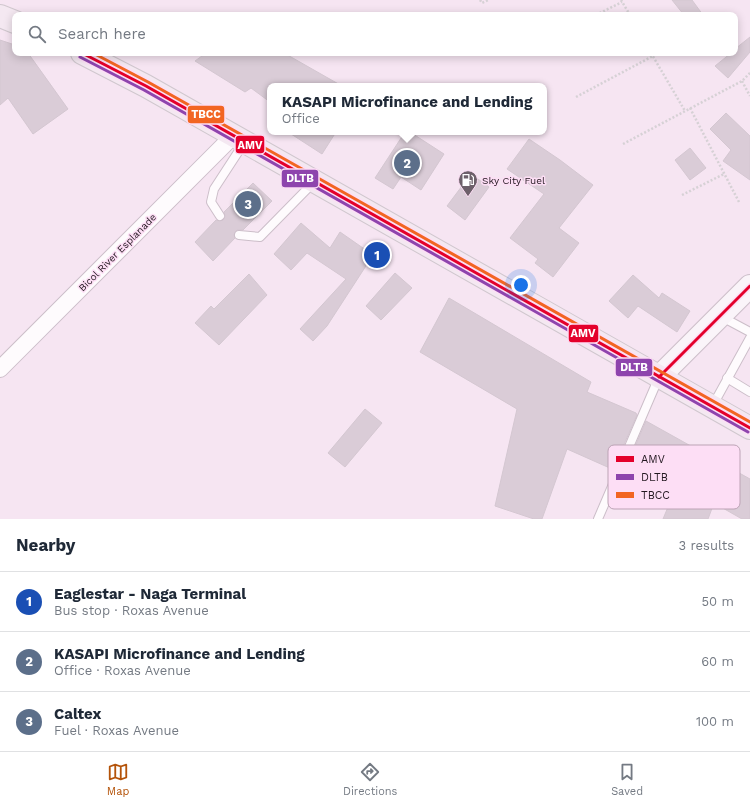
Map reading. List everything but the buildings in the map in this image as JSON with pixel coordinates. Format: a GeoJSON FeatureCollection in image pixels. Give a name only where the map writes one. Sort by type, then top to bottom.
{"type":"FeatureCollection","features":[{"type":"Feature","properties":{"kind":"highway"},"geometry":{"type":"LineString","coordinates":[[0,16],[12,21]]}},
{"type":"Feature","properties":{"kind":"highway"},"geometry":{"type":"LineString","coordinates":[[88,56],[146,86],[750,428]]}},
{"type":"Feature","properties":{"kind":"main road"},"geometry":{"type":"LineString","coordinates":[[660,376],[750,286]]}},
{"type":"Feature","properties":{"kind":"street","name":"Bicol River Esplanade"},"geometry":{"type":"LineString","coordinates":[[0,369],[239,139]]}},
{"type":"Feature","properties":{"kind":"lane"},"geometry":{"type":"LineString","coordinates":[[220,216],[211,202],[214,189],[239,139]]}},
{"type":"Feature","properties":{"kind":"lane"},"geometry":{"type":"LineString","coordinates":[[238,235],[260,238],[314,182]]}},
{"type":"Feature","properties":{"kind":"lane"},"geometry":{"type":"LineString","coordinates":[[721,316],[750,332]]}},
{"type":"Feature","properties":{"kind":"lane"},"geometry":{"type":"LineString","coordinates":[[712,406],[750,338]]}},
{"type":"Feature","properties":{"kind":"lane"},"geometry":{"type":"LineString","coordinates":[[630,445],[660,376]]}},
{"type":"Feature","properties":{"kind":"lane"},"geometry":{"type":"LineString","coordinates":[[727,378],[750,392]]}},
{"type":"Feature","properties":{"kind":"lane"},"geometry":{"type":"LineString","coordinates":[[598,519],[608,496]]}},
{"type":"Feature","properties":{"kind":"path"},"geometry":{"type":"LineString","coordinates":[[480,0],[482,3],[488,0]]}},
{"type":"Feature","properties":{"kind":"path"},"geometry":{"type":"LineString","coordinates":[[602,12],[622,1],[628,12]]}},
{"type":"Feature","properties":{"kind":"path"},"geometry":{"type":"LineString","coordinates":[[576,97],[650,56]]}},
{"type":"Feature","properties":{"kind":"path"},"geometry":{"type":"LineString","coordinates":[[653,56],[685,111]]}},
{"type":"Feature","properties":{"kind":"path"},"geometry":{"type":"LineString","coordinates":[[623,144],[742,81],[750,73]]}},
{"type":"Feature","properties":{"kind":"path"},"geometry":{"type":"LineString","coordinates":[[742,81],[750,96]]}},
{"type":"Feature","properties":{"kind":"path"},"geometry":{"type":"LineString","coordinates":[[690,108],[739,202]]}},
{"type":"Feature","properties":{"kind":"path"},"geometry":{"type":"LineString","coordinates":[[682,195],[724,174]]}},
{"type":"Feature","properties":{"kind":"transit line","name":"AMV"},"geometry":{"type":"LineString","coordinates":[[88,56],[146,86],[750,428]]}},
{"type":"Feature","properties":{"kind":"transit line","name":"TBCC"},"geometry":{"type":"LineString","coordinates":[[99,56],[148,82],[750,422]]}},
{"type":"Feature","properties":{"kind":"transit line","name":"DLTB"},"geometry":{"type":"LineString","coordinates":[[80,57],[144,90],[748,432]]}},
{"type":"Feature","properties":{"kind":"transit line","name":"AMV"},"geometry":{"type":"LineString","coordinates":[[659,377],[750,286]]}},
{"type":"Feature","properties":{"kind":"place","name":"KASAPI Microfinance and Lending"},"geometry":{"type":"Point","coordinates":[407,163]}},
{"type":"Feature","properties":{"kind":"place","name":"Sky City Fuel"},"geometry":{"type":"Point","coordinates":[468,197]}},
{"type":"Feature","properties":{"kind":"place","name":"Caltex"},"geometry":{"type":"Point","coordinates":[248,204]}},
{"type":"Feature","properties":{"kind":"place","name":"Eaglestar - Naga Terminal"},"geometry":{"type":"Point","coordinates":[377,255]}}]}
